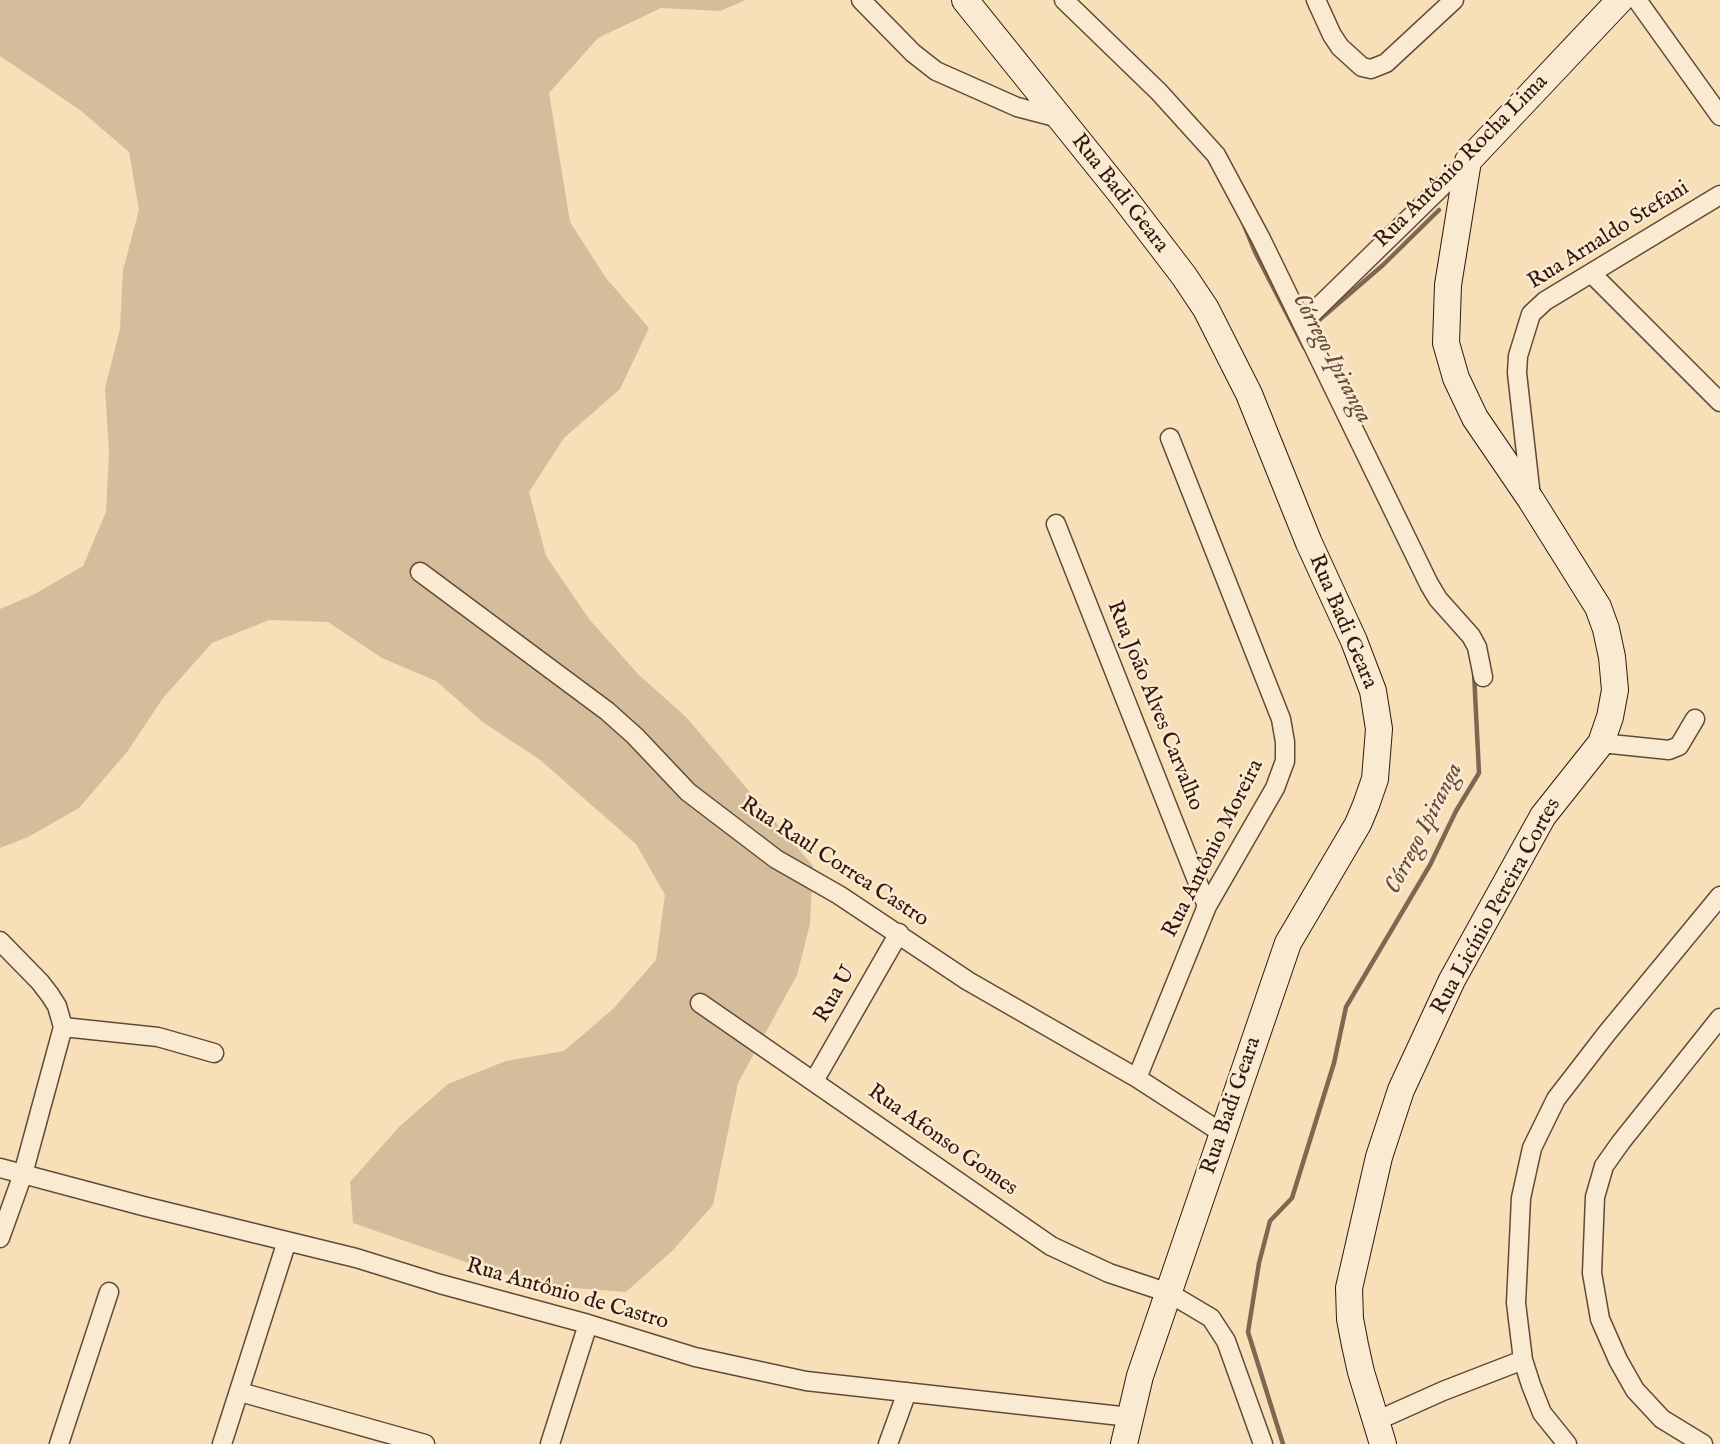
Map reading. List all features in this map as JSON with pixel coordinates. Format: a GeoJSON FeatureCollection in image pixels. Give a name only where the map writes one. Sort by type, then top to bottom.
{"type":"FeatureCollection","features":[{"type":"Feature","properties":{"kind":"street"},"geometry":{"type":"LineString","coordinates":[[861,0],[913,53],[936,71],[1017,107],[1059,118]]}},
{"type":"Feature","properties":{"kind":"street","name":"Rua Badi Geara"},"geometry":{"type":"LineString","coordinates":[[965,0],[1122,195],[1184,276],[1206,309],[1249,394],[1309,543],[1354,641],[1373,691],[1379,729],[1375,779],[1358,825],[1288,943],[1140,1376],[1124,1444]]}},
{"type":"Feature","properties":{"kind":"street"},"geometry":{"type":"LineString","coordinates":[[1064,0],[1159,92],[1216,155],[1262,239],[1429,584],[1438,599],[1471,636],[1477,647],[1483,677]]}},
{"type":"Feature","properties":{"kind":"street"},"geometry":{"type":"LineString","coordinates":[[1316,0],[1340,47],[1362,67],[1371,69],[1386,63],[1454,0]]}},
{"type":"Feature","properties":{"kind":"street","name":"Rua Antônio Rocha Lima"},"geometry":{"type":"LineString","coordinates":[[1302,323],[1468,161],[1620,0]]}},
{"type":"Feature","properties":{"kind":"street"},"geometry":{"type":"LineString","coordinates":[[1637,0],[1720,116]]}},
{"type":"Feature","properties":{"kind":"street","name":"Rua Licínio Pereira Cortes"},"geometry":{"type":"LineString","coordinates":[[1379,1433],[1355,1345],[1350,1318],[1349,1288],[1379,1157],[1397,1101],[1452,980],[1543,816],[1601,743],[1610,717],[1615,690],[1612,657],[1606,628],[1598,607],[1531,500],[1475,418],[1456,378],[1446,343],[1448,285],[1468,161]]}},
{"type":"Feature","properties":{"kind":"street","name":"Rua Arnaldo Stefani"},"geometry":{"type":"LineString","coordinates":[[1531,500],[1517,373],[1518,356],[1531,314],[1545,301],[1591,273],[1717,203]]}},
{"type":"Feature","properties":{"kind":"street"},"geometry":{"type":"LineString","coordinates":[[1591,273],[1720,402]]}},
{"type":"Feature","properties":{"kind":"street","name":"Rua Antônio Moreira"},"geometry":{"type":"LineString","coordinates":[[1137,1078],[1207,906],[1275,788],[1285,761],[1286,742],[1281,719],[1170,438]]}},
{"type":"Feature","properties":{"kind":"street","name":"Rua João Alves Carvalho"},"geometry":{"type":"LineString","coordinates":[[1056,524],[1207,906]]}},
{"type":"Feature","properties":{"kind":"street","name":"Rua Raul Correa Castro"},"geometry":{"type":"LineString","coordinates":[[420,572],[607,711],[635,736],[688,792],[776,859],[899,933],[968,981],[1137,1078],[1222,1133]]}},
{"type":"Feature","properties":{"kind":"street"},"geometry":{"type":"LineString","coordinates":[[1601,743],[1669,750],[1679,746],[1695,719]]}},
{"type":"Feature","properties":{"kind":"street"},"geometry":{"type":"LineString","coordinates":[[1567,1444],[1542,1413],[1523,1360],[1516,1304],[1521,1198],[1532,1148],[1556,1099],[1607,1033],[1720,896]]}},
{"type":"Feature","properties":{"kind":"street","name":"Rua U"},"geometry":{"type":"LineString","coordinates":[[814,1081],[899,933]]}},
{"type":"Feature","properties":{"kind":"street"},"geometry":{"type":"LineString","coordinates":[[0,940],[50,995],[57,1006],[63,1027],[23,1174],[0,1238]]}},
{"type":"Feature","properties":{"kind":"street","name":"Rua Afonso Gomes"},"geometry":{"type":"LineString","coordinates":[[700,1003],[1051,1246],[1109,1273],[1169,1293],[1211,1318],[1226,1341],[1263,1444]]}},
{"type":"Feature","properties":{"kind":"street"},"geometry":{"type":"LineString","coordinates":[[1703,1444],[1662,1419],[1635,1390],[1618,1360],[1600,1319],[1592,1273],[1595,1197],[1604,1166],[1615,1150],[1720,1018]]}},
{"type":"Feature","properties":{"kind":"street"},"geometry":{"type":"LineString","coordinates":[[63,1027],[158,1037],[214,1053]]}},
{"type":"Feature","properties":{"kind":"street","name":"Rua Antônio de Castro"},"geometry":{"type":"LineString","coordinates":[[0,1168],[356,1258],[695,1357],[739,1367],[806,1381],[1130,1417]]}},
{"type":"Feature","properties":{"kind":"street"},"geometry":{"type":"LineString","coordinates":[[222,1444],[287,1241]]}},
{"type":"Feature","properties":{"kind":"street"},"geometry":{"type":"LineString","coordinates":[[59,1444],[109,1292]]}},
{"type":"Feature","properties":{"kind":"street"},"geometry":{"type":"LineString","coordinates":[[550,1444],[588,1324]]}},
{"type":"Feature","properties":{"kind":"street"},"geometry":{"type":"LineString","coordinates":[[1379,1433],[1443,1391],[1523,1360]]}},
{"type":"Feature","properties":{"kind":"street"},"geometry":{"type":"LineString","coordinates":[[240,1392],[425,1444]]}},
{"type":"Feature","properties":{"kind":"street"},"geometry":{"type":"LineString","coordinates":[[888,1444],[908,1392]]}},
{"type":"Feature","properties":{"kind":"shaded area"},"geometry":{"type":"Polygon","coordinates":[[[0,0],[746,0],[720,11],[661,8],[598,38],[549,93],[570,222],[606,278],[649,328],[620,389],[564,438],[529,492],[546,556],[589,619],[638,674],[686,717],[813,866],[810,924],[797,975],[738,1083],[713,1205],[672,1251],[626,1292],[549,1286],[483,1268],[353,1223],[350,1182],[399,1127],[448,1084],[506,1061],[564,1051],[613,1009],[656,960],[665,895],[636,844],[539,759],[484,723],[436,681],[382,658],[328,622],[269,620],[212,643],[163,698],[127,752],[79,808],[28,837],[0,848],[0,609],[33,595],[83,566],[106,512],[109,453],[105,388],[120,329],[123,270],[139,210],[129,152],[80,110],[0,56],[0,0]]]}},
{"type":"Feature","properties":{"kind":"waterway"},"geometry":{"type":"LineString","coordinates":[[1318,321],[1383,265],[1439,210]]}},
{"type":"Feature","properties":{"kind":"waterway","name":"Córrego Ipiranga"},"geometry":{"type":"LineString","coordinates":[[1244,225],[1255,252],[1304,347]]}},
{"type":"Feature","properties":{"kind":"waterway","name":"Córrego Ipiranga"},"geometry":{"type":"LineString","coordinates":[[1283,1444],[1248,1332],[1259,1263],[1270,1221],[1292,1198],[1334,1063],[1346,1007],[1430,865],[1456,811],[1479,773],[1474,673]]}}]}
